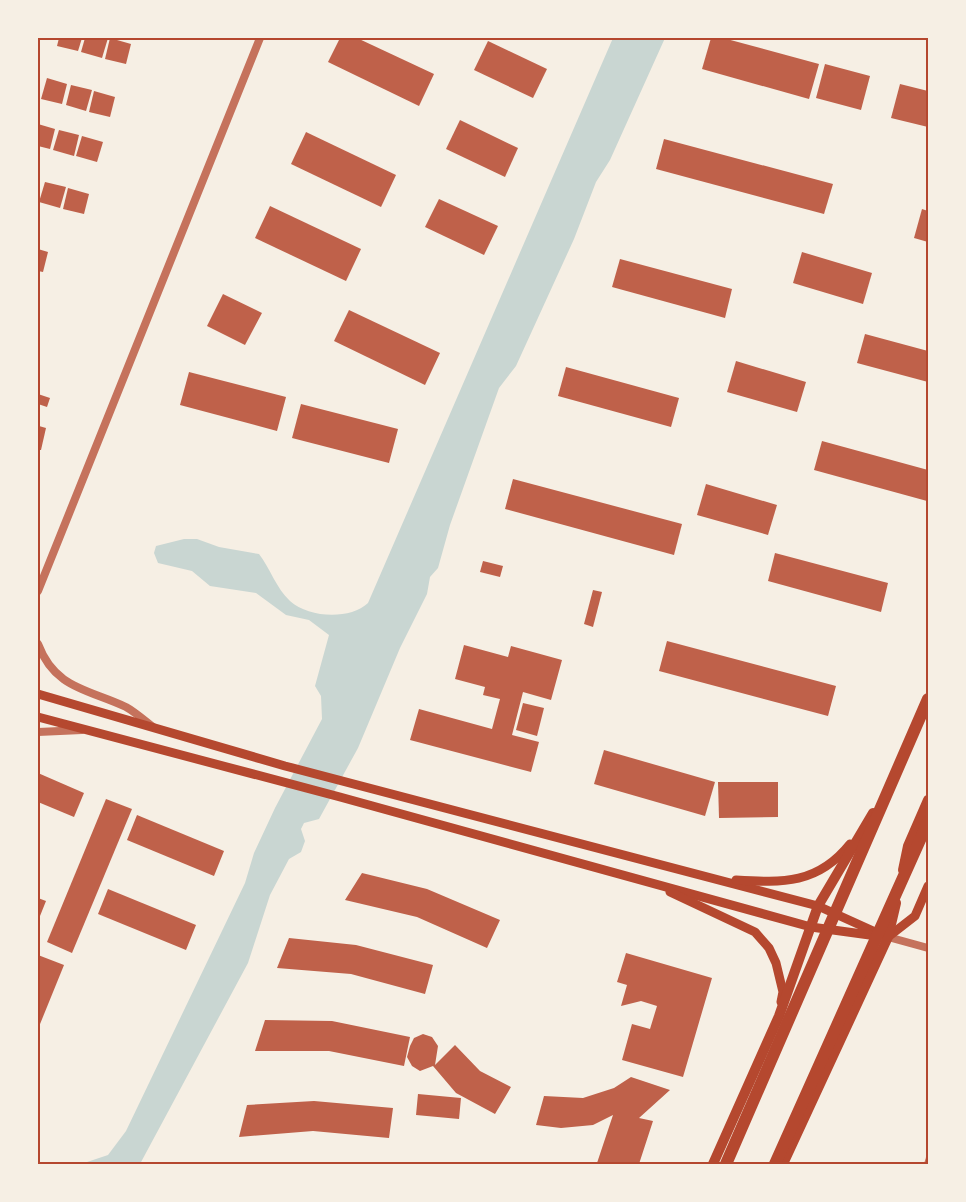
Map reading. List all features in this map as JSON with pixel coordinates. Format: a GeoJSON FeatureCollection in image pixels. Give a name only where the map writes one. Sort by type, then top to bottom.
{"type":"FeatureCollection","features":[{"type":"Feature","properties":{"kind":"highway"},"geometry":{"type":"LineString","coordinates":[[726,1164],[928,699]]}},
{"type":"Feature","properties":{"kind":"highway"},"geometry":{"type":"LineString","coordinates":[[775,1164],[928,822]]}},
{"type":"Feature","properties":{"kind":"main road"},"geometry":{"type":"LineString","coordinates":[[38,694],[285,766],[818,906],[888,937]]}},
{"type":"Feature","properties":{"kind":"main road"},"geometry":{"type":"LineString","coordinates":[[713,1164],[779,1016],[818,906],[869,821],[928,710]]}},
{"type":"Feature","properties":{"kind":"main road"},"geometry":{"type":"LineString","coordinates":[[38,717],[278,780],[811,927],[888,937],[915,916],[928,886]]}},
{"type":"Feature","properties":{"kind":"main road"},"geometry":{"type":"LineString","coordinates":[[783,1164],[888,937],[908,846],[928,800]]}},
{"type":"Feature","properties":{"kind":"main road"},"geometry":{"type":"LineString","coordinates":[[712,878],[774,883],[808,878],[838,859],[869,821]]}},
{"type":"Feature","properties":{"kind":"main road"},"geometry":{"type":"LineString","coordinates":[[649,882],[755,932],[769,948],[776,963],[783,992],[779,1016]]}},
{"type":"Feature","properties":{"kind":"street"},"geometry":{"type":"LineString","coordinates":[[38,591],[260,38]]}},
{"type":"Feature","properties":{"kind":"street"},"geometry":{"type":"LineString","coordinates":[[38,644],[43,657],[53,671],[72,687],[128,708],[156,729]]}},
{"type":"Feature","properties":{"kind":"street"},"geometry":{"type":"LineString","coordinates":[[38,732],[84,730]]}},
{"type":"Feature","properties":{"kind":"street"},"geometry":{"type":"LineString","coordinates":[[888,937],[928,948]]}},
{"type":"Feature","properties":{"kind":"lane"},"geometry":{"type":"LineString","coordinates":[[926,1164],[928,1158]]}},
{"type":"Feature","properties":{"kind":"shaded area"},"geometry":{"type":"Polygon","coordinates":[[[613,38],[665,38],[610,160],[596,182],[574,239],[516,366],[499,388],[450,525],[438,568],[430,577],[427,594],[400,648],[358,748],[319,819],[304,823],[301,829],[305,841],[301,852],[289,859],[270,895],[248,963],[140,1164],[81,1164],[108,1155],[126,1131],[245,883],[254,853],[275,808],[322,719],[321,696],[315,686],[329,635],[309,620],[286,615],[256,593],[210,586],[192,571],[158,563],[154,553],[156,546],[184,539],[197,539],[219,547],[259,554],[285,596],[298,607],[318,614],[351,612],[368,603],[613,38]]]}},
{"type":"Feature","properties":{"kind":"building"},"geometry":{"type":"Polygon","coordinates":[[[59,38],[82,38],[78,51],[57,46],[59,38]]]}},
{"type":"Feature","properties":{"kind":"building"},"geometry":{"type":"Polygon","coordinates":[[[85,38],[108,38],[102,58],[81,52],[85,38]]]}},
{"type":"Feature","properties":{"kind":"building"},"geometry":{"type":"Polygon","coordinates":[[[110,38],[131,44],[126,64],[105,59],[110,38]]]}},
{"type":"Feature","properties":{"kind":"building"},"geometry":{"type":"Polygon","coordinates":[[[340,38],[357,38],[434,74],[419,106],[328,62],[340,38]]]}},
{"type":"Feature","properties":{"kind":"building"},"geometry":{"type":"Polygon","coordinates":[[[711,38],[723,38],[819,64],[809,99],[702,69],[711,38]]]}},
{"type":"Feature","properties":{"kind":"building"},"geometry":{"type":"Polygon","coordinates":[[[488,41],[547,69],[533,98],[474,70],[488,41]]]}},
{"type":"Feature","properties":{"kind":"building"},"geometry":{"type":"Polygon","coordinates":[[[825,64],[870,76],[861,110],[816,98],[825,64]]]}},
{"type":"Feature","properties":{"kind":"building"},"geometry":{"type":"Polygon","coordinates":[[[47,78],[67,84],[62,104],[41,99],[47,78]]]}},
{"type":"Feature","properties":{"kind":"building"},"geometry":{"type":"Polygon","coordinates":[[[900,84],[928,91],[928,127],[891,118],[900,84]]]}},
{"type":"Feature","properties":{"kind":"building"},"geometry":{"type":"Polygon","coordinates":[[[71,85],[92,90],[86,111],[66,105],[71,85]]]}},
{"type":"Feature","properties":{"kind":"building"},"geometry":{"type":"Polygon","coordinates":[[[94,91],[115,97],[110,117],[89,112],[94,91]]]}},
{"type":"Feature","properties":{"kind":"building"},"geometry":{"type":"Polygon","coordinates":[[[460,120],[518,148],[505,177],[446,149],[460,120]]]}},
{"type":"Feature","properties":{"kind":"building"},"geometry":{"type":"Polygon","coordinates":[[[38,124],[55,129],[50,149],[38,146],[38,124]]]}},
{"type":"Feature","properties":{"kind":"building"},"geometry":{"type":"Polygon","coordinates":[[[59,130],[79,135],[74,156],[53,150],[59,130]]]}},
{"type":"Feature","properties":{"kind":"building"},"geometry":{"type":"Polygon","coordinates":[[[306,132],[396,175],[381,207],[291,164],[306,132]]]}},
{"type":"Feature","properties":{"kind":"building"},"geometry":{"type":"Polygon","coordinates":[[[82,136],[103,142],[97,162],[76,156],[82,136]]]}},
{"type":"Feature","properties":{"kind":"building"},"geometry":{"type":"Polygon","coordinates":[[[664,139],[833,184],[824,214],[656,169],[664,139]]]}},
{"type":"Feature","properties":{"kind":"building"},"geometry":{"type":"Polygon","coordinates":[[[45,182],[66,187],[60,208],[39,202],[45,182]]]}},
{"type":"Feature","properties":{"kind":"building"},"geometry":{"type":"Polygon","coordinates":[[[68,188],[89,194],[84,214],[63,209],[68,188]]]}},
{"type":"Feature","properties":{"kind":"building"},"geometry":{"type":"Polygon","coordinates":[[[439,199],[498,226],[484,255],[425,227],[439,199]]]}},
{"type":"Feature","properties":{"kind":"building"},"geometry":{"type":"Polygon","coordinates":[[[270,206],[361,249],[346,281],[255,238],[270,206]]]}},
{"type":"Feature","properties":{"kind":"building"},"geometry":{"type":"Polygon","coordinates":[[[922,209],[928,211],[928,242],[914,238],[922,209]]]}},
{"type":"Feature","properties":{"kind":"building"},"geometry":{"type":"Polygon","coordinates":[[[38,249],[48,252],[43,272],[38,271],[38,249]]]}},
{"type":"Feature","properties":{"kind":"building"},"geometry":{"type":"Polygon","coordinates":[[[802,252],[872,273],[863,304],[793,283],[802,252]]]}},
{"type":"Feature","properties":{"kind":"building"},"geometry":{"type":"Polygon","coordinates":[[[620,259],[732,289],[725,318],[612,287],[620,259]]]}},
{"type":"Feature","properties":{"kind":"building"},"geometry":{"type":"Polygon","coordinates":[[[223,294],[262,313],[245,345],[207,326],[223,294]]]}},
{"type":"Feature","properties":{"kind":"building"},"geometry":{"type":"Polygon","coordinates":[[[349,310],[440,353],[425,385],[334,341],[349,310]]]}},
{"type":"Feature","properties":{"kind":"building"},"geometry":{"type":"Polygon","coordinates":[[[865,334],[928,351],[928,382],[857,363],[865,334]]]}},
{"type":"Feature","properties":{"kind":"building"},"geometry":{"type":"Polygon","coordinates":[[[736,361],[806,382],[797,412],[727,392],[736,361]]]}},
{"type":"Feature","properties":{"kind":"building"},"geometry":{"type":"Polygon","coordinates":[[[566,367],[679,398],[671,427],[558,396],[566,367]]]}},
{"type":"Feature","properties":{"kind":"building"},"geometry":{"type":"Polygon","coordinates":[[[189,372],[286,397],[277,431],[180,405],[189,372]]]}},
{"type":"Feature","properties":{"kind":"building"},"geometry":{"type":"Polygon","coordinates":[[[38,394],[50,398],[47,407],[38,404],[38,394]]]}},
{"type":"Feature","properties":{"kind":"building"},"geometry":{"type":"Polygon","coordinates":[[[301,404],[398,429],[389,463],[292,438],[301,404]]]}},
{"type":"Feature","properties":{"kind":"building"},"geometry":{"type":"Polygon","coordinates":[[[39,426],[46,428],[41,450],[38,450],[39,426]]]}},
{"type":"Feature","properties":{"kind":"building"},"geometry":{"type":"Polygon","coordinates":[[[822,441],[928,470],[927,501],[814,470],[822,441]]]}},
{"type":"Feature","properties":{"kind":"building"},"geometry":{"type":"Polygon","coordinates":[[[513,479],[682,524],[674,555],[505,509],[513,479]]]}},
{"type":"Feature","properties":{"kind":"building"},"geometry":{"type":"Polygon","coordinates":[[[706,484],[777,505],[768,535],[697,515],[706,484]]]}},
{"type":"Feature","properties":{"kind":"building"},"geometry":{"type":"Polygon","coordinates":[[[775,553],[888,583],[881,612],[768,581],[775,553]]]}},
{"type":"Feature","properties":{"kind":"building"},"geometry":{"type":"Polygon","coordinates":[[[483,561],[503,566],[500,577],[480,572],[483,561]]]}},
{"type":"Feature","properties":{"kind":"building"},"geometry":{"type":"Polygon","coordinates":[[[593,590],[602,592],[593,627],[584,624],[593,590]]]}},
{"type":"Feature","properties":{"kind":"building"},"geometry":{"type":"Polygon","coordinates":[[[667,641],[836,686],[828,716],[659,671],[667,641]]]}},
{"type":"Feature","properties":{"kind":"building"},"geometry":{"type":"Polygon","coordinates":[[[464,645],[508,657],[511,646],[562,660],[551,700],[523,692],[512,735],[539,742],[531,772],[410,740],[419,709],[492,729],[500,699],[483,695],[485,687],[455,679],[464,645]]]}},
{"type":"Feature","properties":{"kind":"building"},"geometry":{"type":"Polygon","coordinates":[[[523,703],[544,708],[537,736],[516,730],[523,703]]]}},
{"type":"Feature","properties":{"kind":"building"},"geometry":{"type":"Polygon","coordinates":[[[604,750],[715,782],[705,816],[594,784],[604,750]]]}},
{"type":"Feature","properties":{"kind":"building"},"geometry":{"type":"Polygon","coordinates":[[[38,773],[84,793],[74,817],[38,802],[38,773]]]}},
{"type":"Feature","properties":{"kind":"building"},"geometry":{"type":"Polygon","coordinates":[[[718,782],[778,782],[778,817],[719,818],[718,782]]]}},
{"type":"Feature","properties":{"kind":"building"},"geometry":{"type":"Polygon","coordinates":[[[106,799],[132,809],[72,953],[47,942],[106,799]]]}},
{"type":"Feature","properties":{"kind":"building"},"geometry":{"type":"Polygon","coordinates":[[[137,815],[224,851],[214,876],[127,840],[137,815]]]}},
{"type":"Feature","properties":{"kind":"building"},"geometry":{"type":"Polygon","coordinates":[[[362,873],[427,889],[500,920],[487,948],[417,917],[345,900],[362,873]]]}},
{"type":"Feature","properties":{"kind":"building"},"geometry":{"type":"Polygon","coordinates":[[[108,889],[196,925],[186,950],[98,914],[108,889]]]}},
{"type":"Feature","properties":{"kind":"building"},"geometry":{"type":"Polygon","coordinates":[[[38,898],[46,901],[38,921],[38,898]]]}},
{"type":"Feature","properties":{"kind":"building"},"geometry":{"type":"Polygon","coordinates":[[[289,938],[356,945],[433,965],[425,994],[351,974],[277,968],[289,938]]]}},
{"type":"Feature","properties":{"kind":"building"},"geometry":{"type":"Polygon","coordinates":[[[626,953],[712,978],[683,1077],[622,1060],[632,1024],[650,1029],[657,1006],[641,1001],[621,1006],[627,985],[617,982],[626,953]]]}},
{"type":"Feature","properties":{"kind":"building"},"geometry":{"type":"Polygon","coordinates":[[[38,955],[64,965],[38,1029],[38,955]]]}},
{"type":"Feature","properties":{"kind":"building"},"geometry":{"type":"Polygon","coordinates":[[[265,1020],[332,1021],[410,1037],[404,1066],[329,1051],[255,1051],[265,1020]]]}},
{"type":"Feature","properties":{"kind":"building"},"geometry":{"type":"Polygon","coordinates":[[[423,1034],[432,1037],[438,1046],[435,1065],[455,1045],[480,1071],[511,1087],[495,1114],[456,1093],[433,1066],[420,1071],[412,1066],[407,1057],[410,1046],[414,1038],[423,1034]]]}},
{"type":"Feature","properties":{"kind":"building"},"geometry":{"type":"Polygon","coordinates":[[[631,1077],[670,1090],[639,1118],[653,1121],[639,1164],[597,1163],[613,1115],[593,1125],[561,1128],[536,1125],[544,1096],[583,1098],[614,1088],[631,1077]]]}},
{"type":"Feature","properties":{"kind":"building"},"geometry":{"type":"Polygon","coordinates":[[[418,1094],[461,1098],[459,1119],[416,1115],[418,1094]]]}},
{"type":"Feature","properties":{"kind":"building"},"geometry":{"type":"Polygon","coordinates":[[[314,1101],[393,1108],[389,1138],[313,1131],[239,1137],[247,1105],[314,1101]]]}}]}
